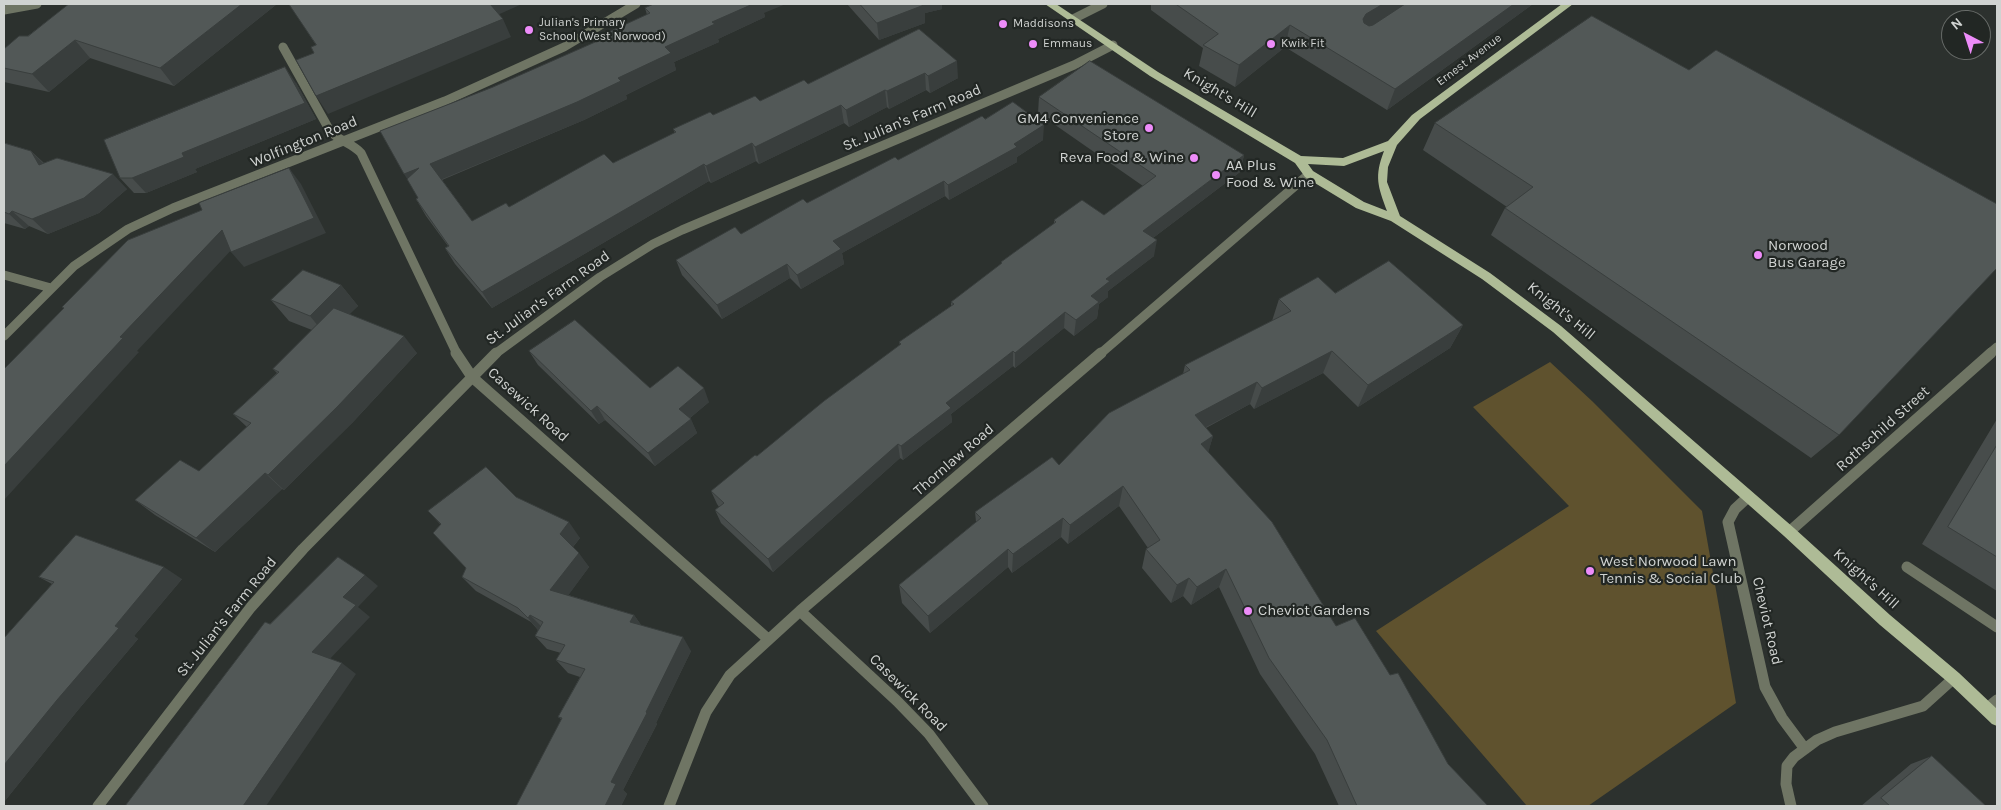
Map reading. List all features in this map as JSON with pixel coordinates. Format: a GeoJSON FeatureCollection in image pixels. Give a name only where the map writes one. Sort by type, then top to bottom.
{"type":"FeatureCollection","features":[{"type":"Feature","properties":{"kind":"main road","name":"Knight's Hill"},"geometry":{"type":"LineString","coordinates":[[1050,4],[1154,74],[1299,160],[1309,174],[1360,205],[1395,218],[1486,276],[1535,311],[1789,532],[1885,620],[1954,678],[1992,704],[1997,719]]}},
{"type":"Feature","properties":{"kind":"main road","name":"Ernest Avenue"},"geometry":{"type":"LineString","coordinates":[[1395,218],[1382,182],[1382,167],[1392,144],[1416,117],[1568,4]]}},
{"type":"Feature","properties":{"kind":"main road","name":"Ernest Avenue"},"geometry":{"type":"LineString","coordinates":[[1299,160],[1344,162],[1392,144]]}},
{"type":"Feature","properties":{"kind":"street"},"geometry":{"type":"LineString","coordinates":[[4,10],[37,4]]}},
{"type":"Feature","properties":{"kind":"street","name":"Wolfington Road"},"geometry":{"type":"LineString","coordinates":[[4,336],[51,288],[92,252],[128,228],[173,208],[445,101],[542,58],[636,4]]}},
{"type":"Feature","properties":{"kind":"street"},"geometry":{"type":"LineString","coordinates":[[1073,19],[1103,4]]}},
{"type":"Feature","properties":{"kind":"street","name":"St. Julian's Farm Road"},"geometry":{"type":"LineString","coordinates":[[98,806],[251,606],[309,543],[498,351],[549,312],[653,244],[1074,65],[1113,46]]}},
{"type":"Feature","properties":{"kind":"street"},"geometry":{"type":"LineString","coordinates":[[283,47],[330,131],[340,142]]}},
{"type":"Feature","properties":{"kind":"street","name":"Casewick Road"},"geometry":{"type":"LineString","coordinates":[[340,142],[358,148],[361,153],[451,344],[472,377],[768,639]]}},
{"type":"Feature","properties":{"kind":"street","name":"Thornlaw Road"},"geometry":{"type":"LineString","coordinates":[[669,806],[706,712],[730,676],[800,611],[1309,174]]}},
{"type":"Feature","properties":{"kind":"street"},"geometry":{"type":"LineString","coordinates":[[4,274],[51,288]]}},
{"type":"Feature","properties":{"kind":"street","name":"Rothschild Street"},"geometry":{"type":"LineString","coordinates":[[1789,532],[1997,347]]}},
{"type":"Feature","properties":{"kind":"street","name":"Cheviot Road"},"geometry":{"type":"LineString","coordinates":[[1748,497],[1735,509],[1728,522],[1765,687],[1782,718],[1805,749]]}},
{"type":"Feature","properties":{"kind":"street"},"geometry":{"type":"LineString","coordinates":[[1907,567],[1997,627]]}},
{"type":"Feature","properties":{"kind":"street","name":"Casewick Road"},"geometry":{"type":"LineString","coordinates":[[800,611],[930,734],[983,806]]}},
{"type":"Feature","properties":{"kind":"street"},"geometry":{"type":"LineString","coordinates":[[1791,806],[1786,784],[1787,766],[1794,757],[1817,740],[1835,732],[1923,706],[1954,678]]}},
{"type":"Feature","properties":{"kind":"shaded area","name":"West Norwood Lawn Tennis & Social Club"},"geometry":{"type":"Polygon","coordinates":[[[1550,362],[1592,401],[1702,511],[1736,703],[1588,806],[1527,806],[1376,631],[1569,506],[1473,407],[1550,362]]]}},
{"type":"Feature","properties":{"kind":"building"},"geometry":{"type":"Polygon","coordinates":[[[69,4],[242,4],[160,68],[75,40],[32,74],[4,68],[4,49],[19,36],[28,36],[69,4]]]}},
{"type":"Feature","properties":{"kind":"building"},"geometry":{"type":"Polygon","coordinates":[[[289,4],[490,4],[503,19],[316,96],[296,60],[314,53],[311,47],[316,45],[289,4]]]}},
{"type":"Feature","properties":{"kind":"building"},"geometry":{"type":"Polygon","coordinates":[[[654,4],[753,4],[712,22],[715,24],[665,47],[671,53],[618,78],[621,81],[577,102],[430,164],[472,221],[506,203],[509,207],[604,154],[613,163],[676,132],[673,129],[710,112],[713,115],[755,96],[760,101],[804,80],[808,84],[919,29],[957,61],[928,76],[925,73],[887,91],[885,90],[846,110],[841,105],[755,147],[752,143],[706,166],[704,164],[482,292],[445,248],[449,246],[416,199],[418,198],[407,179],[419,168],[404,174],[380,131],[493,87],[602,39],[600,36],[650,13],[645,8],[654,4]]]}},
{"type":"Feature","properties":{"kind":"building"},"geometry":{"type":"Polygon","coordinates":[[[860,4],[923,4],[924,5],[877,23],[860,4]]]}},
{"type":"Feature","properties":{"kind":"building"},"geometry":{"type":"Polygon","coordinates":[[[1176,4],[1383,4],[1366,14],[1363,19],[1364,23],[1369,26],[1405,4],[1514,4],[1395,89],[1290,25],[1239,65],[1203,45],[1218,34],[1176,4]]]}},
{"type":"Feature","properties":{"kind":"building","name":"Norwood Bus Garage"},"geometry":{"type":"Polygon","coordinates":[[[1592,16],[1689,70],[1716,50],[1997,204],[1997,268],[1839,435],[1505,208],[1533,187],[1435,123],[1592,16]]]}},
{"type":"Feature","properties":{"kind":"building"},"geometry":{"type":"Polygon","coordinates":[[[1090,61],[1244,155],[1143,231],[1157,240],[1106,279],[1110,281],[1091,296],[1099,302],[1076,320],[1065,312],[1015,353],[1013,351],[946,403],[951,408],[901,446],[898,444],[768,559],[715,510],[724,503],[711,491],[824,401],[901,344],[899,342],[954,304],[951,302],[1082,200],[1104,215],[1156,176],[1039,97],[1090,61]]]}},
{"type":"Feature","properties":{"kind":"building"},"geometry":{"type":"Polygon","coordinates":[[[285,67],[305,103],[182,153],[184,157],[132,178],[120,178],[104,140],[285,67]]]}},
{"type":"Feature","properties":{"kind":"building"},"geometry":{"type":"Polygon","coordinates":[[[1013,102],[1044,125],[1014,144],[1017,147],[948,185],[944,181],[833,241],[841,249],[797,275],[787,264],[717,305],[676,260],[735,227],[741,234],[803,199],[807,203],[895,157],[898,160],[982,116],[985,119],[1013,102]]]}},
{"type":"Feature","properties":{"kind":"building"},"geometry":{"type":"Polygon","coordinates":[[[4,143],[31,151],[39,165],[57,158],[113,174],[84,198],[32,219],[12,211],[9,214],[4,212],[4,143]]]}},
{"type":"Feature","properties":{"kind":"building"},"geometry":{"type":"Polygon","coordinates":[[[289,168],[314,218],[231,252],[222,230],[120,337],[123,338],[4,466],[4,369],[64,308],[62,307],[128,240],[202,210],[199,203],[289,168]]]}},
{"type":"Feature","properties":{"kind":"building"},"geometry":{"type":"Polygon","coordinates":[[[1389,261],[1463,325],[1368,385],[1332,351],[1262,388],[1257,382],[1195,415],[1213,436],[1201,444],[1272,522],[1336,626],[1355,618],[1390,675],[1398,673],[1448,764],[1488,806],[1357,806],[1327,740],[1269,658],[1226,569],[1197,587],[1189,578],[1177,585],[1146,549],[1160,540],[1123,486],[1070,525],[1063,518],[1013,554],[1008,549],[928,616],[899,585],[981,518],[975,512],[1052,457],[1059,465],[1109,413],[1190,370],[1185,365],[1291,311],[1279,299],[1318,277],[1335,293],[1389,261]]]}},
{"type":"Feature","properties":{"kind":"building"},"geometry":{"type":"Polygon","coordinates":[[[303,270],[341,285],[310,316],[271,300],[303,270]]]}},
{"type":"Feature","properties":{"kind":"building"},"geometry":{"type":"Polygon","coordinates":[[[334,308],[404,336],[338,406],[268,475],[265,473],[196,538],[135,500],[180,460],[199,471],[251,423],[233,414],[279,372],[273,369],[334,308]]]}},
{"type":"Feature","properties":{"kind":"building"},"geometry":{"type":"Polygon","coordinates":[[[575,320],[650,388],[678,366],[704,388],[679,409],[691,419],[648,453],[597,406],[591,411],[529,351],[575,320]]]}},
{"type":"Feature","properties":{"kind":"building"},"geometry":{"type":"Polygon","coordinates":[[[1997,445],[1997,557],[1948,527],[1997,445]]]}},
{"type":"Feature","properties":{"kind":"building"},"geometry":{"type":"Polygon","coordinates":[[[486,467],[516,497],[569,522],[560,534],[579,553],[550,590],[634,615],[630,622],[683,637],[647,713],[611,782],[616,784],[605,806],[516,806],[562,718],[558,717],[585,669],[556,660],[565,645],[535,636],[543,622],[530,615],[528,618],[518,608],[462,577],[466,568],[433,533],[441,524],[428,511],[486,467]]]}},
{"type":"Feature","properties":{"kind":"building"},"geometry":{"type":"Polygon","coordinates":[[[76,535],[164,567],[115,626],[119,628],[4,765],[4,638],[54,582],[39,577],[76,535]]]}},
{"type":"Feature","properties":{"kind":"building"},"geometry":{"type":"Polygon","coordinates":[[[338,557],[365,575],[343,597],[356,605],[312,652],[342,663],[243,806],[125,806],[265,622],[270,624],[338,557]]]}},
{"type":"Feature","properties":{"kind":"building"},"geometry":{"type":"Polygon","coordinates":[[[1932,756],[1986,806],[1890,806],[1881,798],[1932,756]]]}},
{"type":"Feature","properties":{"kind":"place","name":"Maddisons"},"geometry":{"type":"Point","coordinates":[1003,24]}},
{"type":"Feature","properties":{"kind":"place","name":"Julian's Primary School (West Norwood)"},"geometry":{"type":"Point","coordinates":[529,30]}},
{"type":"Feature","properties":{"kind":"place","name":"Emmaus"},"geometry":{"type":"Point","coordinates":[1033,44]}},
{"type":"Feature","properties":{"kind":"place","name":"Kwik Fit"},"geometry":{"type":"Point","coordinates":[1271,44]}},
{"type":"Feature","properties":{"kind":"place","name":"GM4 Convenience Store"},"geometry":{"type":"Point","coordinates":[1149,128]}},
{"type":"Feature","properties":{"kind":"place","name":"Reva Food & Wine"},"geometry":{"type":"Point","coordinates":[1194,158]}},
{"type":"Feature","properties":{"kind":"place","name":"AA Plus Food & Wine"},"geometry":{"type":"Point","coordinates":[1216,175]}},
{"type":"Feature","properties":{"kind":"place","name":"Norwood Bus Garage"},"geometry":{"type":"Point","coordinates":[1758,255]}},
{"type":"Feature","properties":{"kind":"place","name":"West Norwood Lawn Tennis & Social Club"},"geometry":{"type":"Point","coordinates":[1590,571]}},
{"type":"Feature","properties":{"kind":"place","name":"Cheviot Gardens"},"geometry":{"type":"Point","coordinates":[1248,611]}}]}
